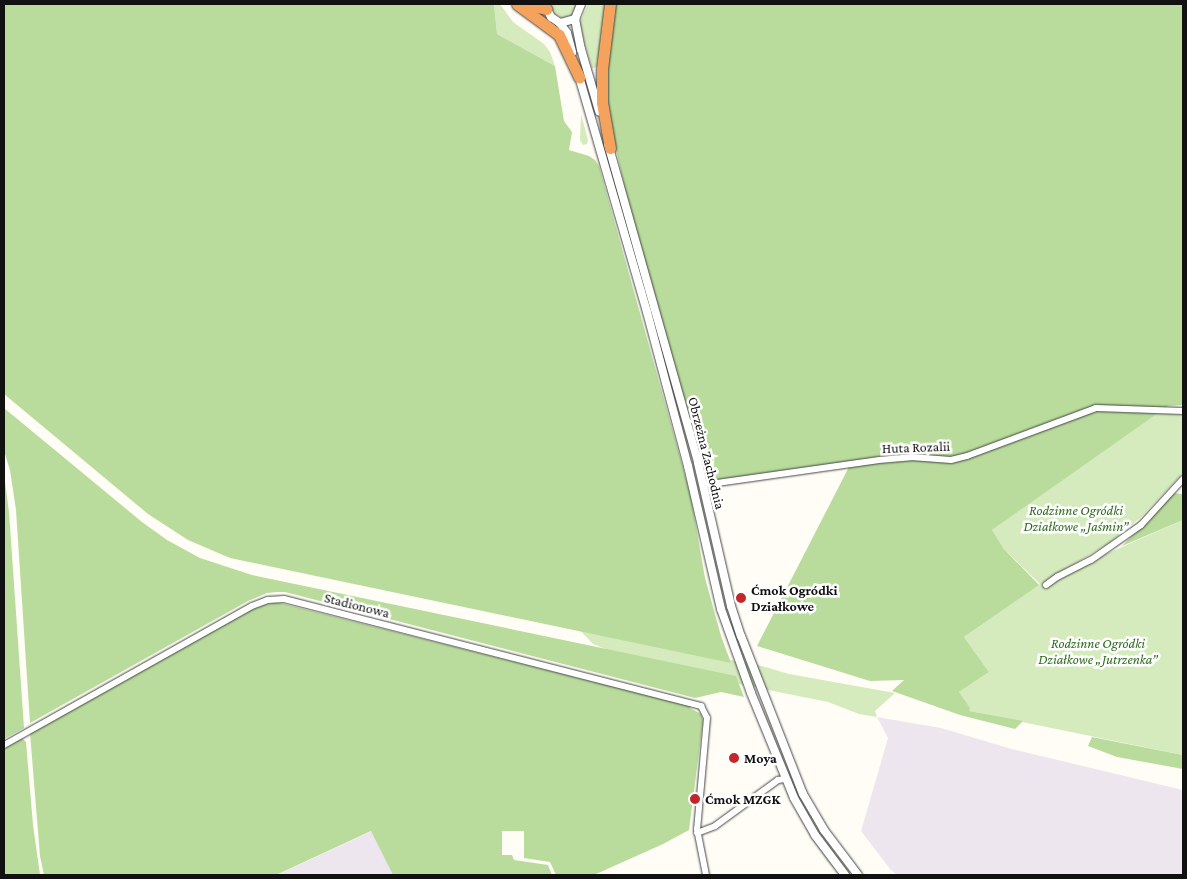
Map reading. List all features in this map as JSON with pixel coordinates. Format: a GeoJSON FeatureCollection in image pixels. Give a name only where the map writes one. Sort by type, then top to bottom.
{"type":"FeatureCollection","features":[{"type":"Feature","properties":{"kind":"highway"},"geometry":{"type":"LineString","coordinates":[[517,4],[559,35],[579,77]]}},
{"type":"Feature","properties":{"kind":"highway"},"geometry":{"type":"LineString","coordinates":[[526,4],[546,6]]}},
{"type":"Feature","properties":{"kind":"highway"},"geometry":{"type":"LineString","coordinates":[[610,4],[602,69],[602,102],[610,148]]}},
{"type":"Feature","properties":{"kind":"street"},"geometry":{"type":"LineString","coordinates":[[546,6],[550,17],[560,23],[575,19],[581,4]]}},
{"type":"Feature","properties":{"kind":"street","name":"Obrzeżna Zachodnia"},"geometry":{"type":"LineString","coordinates":[[575,19],[581,49],[703,485],[729,599],[741,636],[803,794],[824,830],[858,875]]}},
{"type":"Feature","properties":{"kind":"street","name":"Obrzeżna Zachodnia"},"geometry":{"type":"LineString","coordinates":[[560,23],[566,33],[647,312],[688,466],[721,609],[750,693],[785,779],[803,816],[845,875]]}},
{"type":"Feature","properties":{"kind":"street","name":"Huta Rozalii"},"geometry":{"type":"LineString","coordinates":[[703,485],[879,460],[911,457],[951,460],[967,456],[1096,408],[1183,411]]}},
{"type":"Feature","properties":{"kind":"street"},"geometry":{"type":"LineString","coordinates":[[1046,585],[1057,577],[1091,560],[1141,525],[1183,479]]}},
{"type":"Feature","properties":{"kind":"street","name":"Stadionowa"},"geometry":{"type":"LineString","coordinates":[[4,745],[252,606],[276,599],[697,704],[707,713],[697,833]]}},
{"type":"Feature","properties":{"kind":"street"},"geometry":{"type":"LineString","coordinates":[[706,875],[697,833],[715,826],[778,780],[785,779]]}},
{"type":"Feature","properties":{"kind":"shaded area"},"geometry":{"type":"Polygon","coordinates":[[[877,717],[941,728],[1012,749],[1183,790],[1183,875],[897,875],[890,869],[861,831],[888,738],[877,717]]]}},
{"type":"Feature","properties":{"kind":"shaded area"},"geometry":{"type":"Polygon","coordinates":[[[372,831],[393,875],[277,875],[372,831]]]}},
{"type":"Feature","properties":{"kind":"green space"},"geometry":{"type":"Polygon","coordinates":[[[4,4],[494,4],[497,34],[555,66],[564,121],[572,132],[569,150],[589,156],[599,166],[691,497],[705,578],[721,636],[731,663],[230,558],[188,540],[148,514],[4,394],[4,4]]]}},
{"type":"Feature","properties":{"kind":"green space"},"geometry":{"type":"Polygon","coordinates":[[[494,4],[500,4],[513,22],[544,44],[550,52],[555,66],[497,34],[494,4]]]}},
{"type":"Feature","properties":{"kind":"green space"},"geometry":{"type":"Polygon","coordinates":[[[550,4],[577,5],[571,18],[566,19],[555,14],[550,4]]]}},
{"type":"Feature","properties":{"kind":"green space"},"geometry":{"type":"Polygon","coordinates":[[[588,4],[607,4],[595,68],[592,68],[579,25],[588,4]]]}},
{"type":"Feature","properties":{"kind":"green space"},"geometry":{"type":"Polygon","coordinates":[[[613,4],[1183,4],[1183,405],[1168,406],[992,530],[1004,549],[1039,585],[964,637],[989,672],[959,692],[970,708],[969,711],[1023,721],[1015,729],[960,715],[892,691],[904,680],[870,681],[757,646],[851,463],[705,482],[625,189],[610,123],[604,80],[613,4]]]}},
{"type":"Feature","properties":{"kind":"green space"},"geometry":{"type":"Polygon","coordinates":[[[581,114],[588,140],[587,144],[583,145],[580,140],[581,114]]]}},
{"type":"Feature","properties":{"kind":"green space"},"geometry":{"type":"Polygon","coordinates":[[[4,408],[142,522],[167,540],[200,558],[252,575],[736,676],[744,697],[721,692],[695,698],[285,592],[277,592],[267,593],[248,601],[30,723],[16,510],[10,470],[4,451],[4,408]]]}},
{"type":"Feature","properties":{"kind":"green space","name":"Rodzinne Ogródki Działkowe „Jutrzenka”"},"geometry":{"type":"Polygon","coordinates":[[[1158,412],[1183,414],[1183,473],[1141,517],[1108,544],[1043,582],[1183,520],[1183,755],[969,711],[959,692],[989,672],[964,637],[1040,584],[1004,549],[992,530],[1158,412]]]}},
{"type":"Feature","properties":{"kind":"green space"},"geometry":{"type":"Polygon","coordinates":[[[4,474],[9,512],[24,728],[4,739],[4,474]]]}},
{"type":"Feature","properties":{"kind":"green space"},"geometry":{"type":"Polygon","coordinates":[[[1173,493],[1183,494],[1183,520],[1122,546],[1173,493]]]}},
{"type":"Feature","properties":{"kind":"green space"},"geometry":{"type":"Polygon","coordinates":[[[276,602],[690,706],[690,708],[701,714],[703,721],[689,830],[663,844],[594,875],[556,875],[550,862],[524,858],[524,831],[502,831],[502,855],[512,855],[514,860],[548,865],[552,875],[393,875],[371,831],[276,875],[44,875],[40,856],[30,733],[256,607],[276,602]]]}},
{"type":"Feature","properties":{"kind":"green space"},"geometry":{"type":"Polygon","coordinates":[[[568,618],[700,655],[755,664],[789,674],[895,693],[875,711],[877,717],[859,714],[828,702],[645,665],[593,644],[568,618]]]}},
{"type":"Feature","properties":{"kind":"green space"},"geometry":{"type":"Polygon","coordinates":[[[1092,737],[1183,755],[1183,769],[1117,757],[1088,746],[1092,737]]]}},
{"type":"Feature","properties":{"kind":"green space"},"geometry":{"type":"Polygon","coordinates":[[[22,738],[26,742],[33,825],[40,875],[4,875],[4,749],[22,738]]]}},
{"type":"Feature","properties":{"kind":"green space"},"geometry":{"type":"Polygon","coordinates":[[[782,784],[814,839],[841,875],[828,862],[810,836],[782,784]]]}},
{"type":"Feature","properties":{"kind":"place","name":"Ćmok Ogródki Działkowe"},"geometry":{"type":"Point","coordinates":[741,598]}},
{"type":"Feature","properties":{"kind":"place","name":"Moya"},"geometry":{"type":"Point","coordinates":[734,758]}},
{"type":"Feature","properties":{"kind":"place","name":"Ćmok MZGK"},"geometry":{"type":"Point","coordinates":[695,799]}},
{"type":"Feature","properties":{"kind":"park label","name":"Rodzinne Ogródki Działkowe „Jaśmin”"},"geometry":{"type":"Point","coordinates":[1076,518]}}]}
